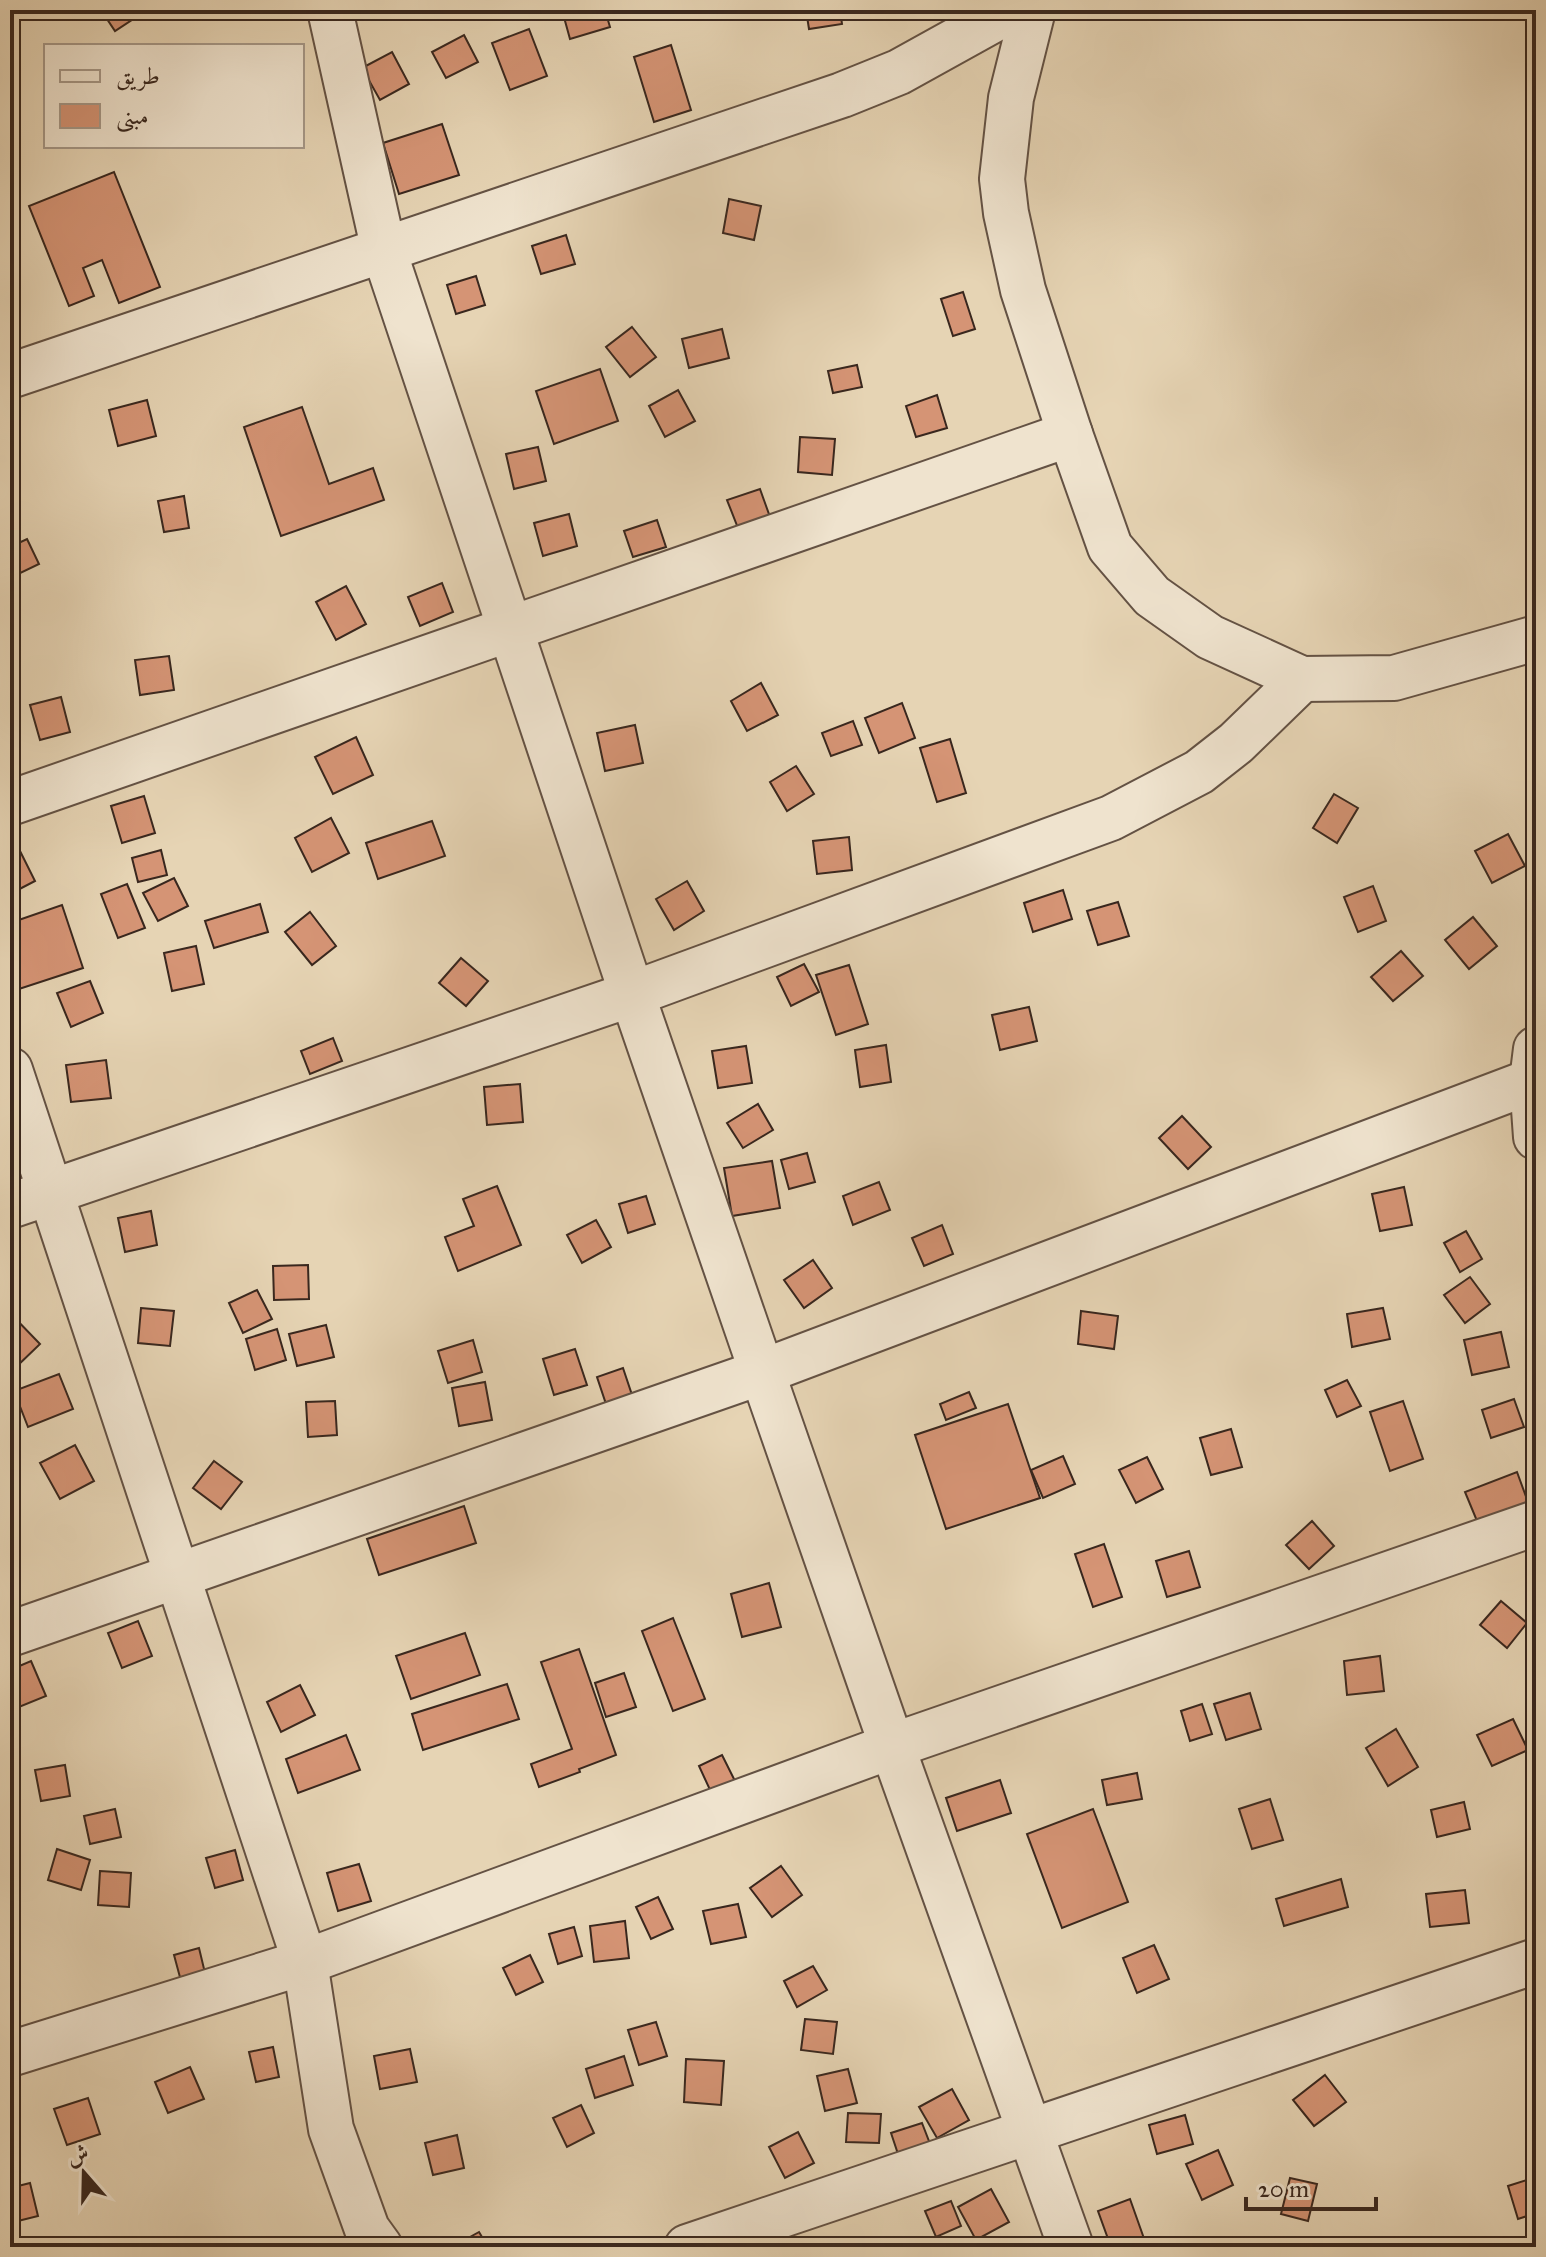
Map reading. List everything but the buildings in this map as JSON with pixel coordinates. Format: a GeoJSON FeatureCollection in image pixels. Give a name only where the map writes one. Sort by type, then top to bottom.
{"type":"FeatureCollection","features":[{"type":"Feature","properties":{"kind":"street"},"geometry":{"type":"LineString","coordinates":[[330,10],[384,251],[509,629],[762,1372],[1071,2247]]}},
{"type":"Feature","properties":{"kind":"street"},"geometry":{"type":"LineString","coordinates":[[10,376],[842,95],[899,72],[1011,10]]}},
{"type":"Feature","properties":{"kind":"street"},"geometry":{"type":"LineString","coordinates":[[1033,10],[1011,98],[1002,179],[1006,213],[1023,290],[1110,547],[1152,596],[1210,637],[1302,679],[1394,678],[1536,638]]}},
{"type":"Feature","properties":{"kind":"street"},"geometry":{"type":"LineString","coordinates":[[10,803],[1070,434]]}},
{"type":"Feature","properties":{"kind":"street"},"geometry":{"type":"LineString","coordinates":[[30,1198],[632,994],[1111,818],[1199,772],[1236,743],[1302,679]]}},
{"type":"Feature","properties":{"kind":"street"},"geometry":{"type":"LineString","coordinates":[[10,1634],[762,1372],[1534,1065],[1536,1137]]}},
{"type":"Feature","properties":{"kind":"street"},"geometry":{"type":"LineString","coordinates":[[10,1070],[30,1198],[179,1577],[305,1962],[331,2129],[367,2229],[380,2247]]}},
{"type":"Feature","properties":{"kind":"street"},"geometry":{"type":"LineString","coordinates":[[10,2054],[305,1962],[892,1746],[1536,1523]]}},
{"type":"Feature","properties":{"kind":"street"},"geometry":{"type":"LineString","coordinates":[[687,2247],[1536,1961]]}}]}
